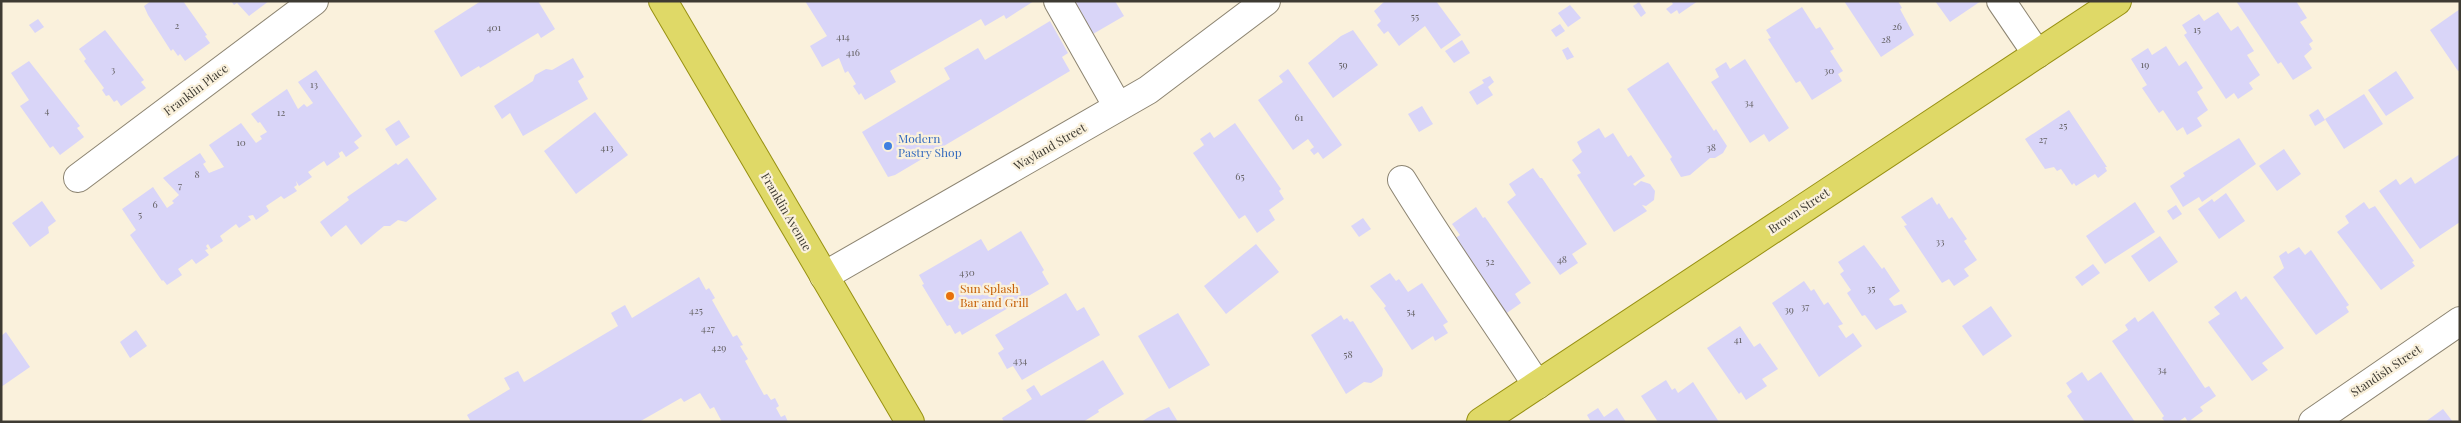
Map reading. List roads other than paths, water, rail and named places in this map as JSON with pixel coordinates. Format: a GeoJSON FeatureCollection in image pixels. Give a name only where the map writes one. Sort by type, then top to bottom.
{"type":"FeatureCollection","features":[{"type":"Feature","properties":{"kind":"main road","name":"Franklin Avenue"},"geometry":{"type":"LineString","coordinates":[[663,1],[910,422]]}},
{"type":"Feature","properties":{"kind":"main road","name":"Brown Street"},"geometry":{"type":"LineString","coordinates":[[1481,422],[2037,54],[2107,4]]}},
{"type":"Feature","properties":{"kind":"street","name":"Franklin Place"},"geometry":{"type":"LineString","coordinates":[[78,178],[314,1]]}},
{"type":"Feature","properties":{"kind":"street"},"geometry":{"type":"LineString","coordinates":[[1058,1],[1118,108]]}},
{"type":"Feature","properties":{"kind":"street","name":"Wayland Street"},"geometry":{"type":"LineString","coordinates":[[824,276],[1148,90],[1266,1]]}},
{"type":"Feature","properties":{"kind":"street"},"geometry":{"type":"LineString","coordinates":[[2001,1],[2037,54]]}},
{"type":"Feature","properties":{"kind":"street"},"geometry":{"type":"LineString","coordinates":[[1402,180],[1465,281],[1492,317],[1537,385]]}},
{"type":"Feature","properties":{"kind":"street","name":"Standish Street"},"geometry":{"type":"LineString","coordinates":[[2312,422],[2460,321]]}},
{"type":"Feature","properties":{"kind":"place","name":"Modern Pastry Shop"},"geometry":{"type":"Point","coordinates":[888,146]}},
{"type":"Feature","properties":{"kind":"place","name":"Sun Splash Bar and Grill"},"geometry":{"type":"Point","coordinates":[950,296]}}]}
